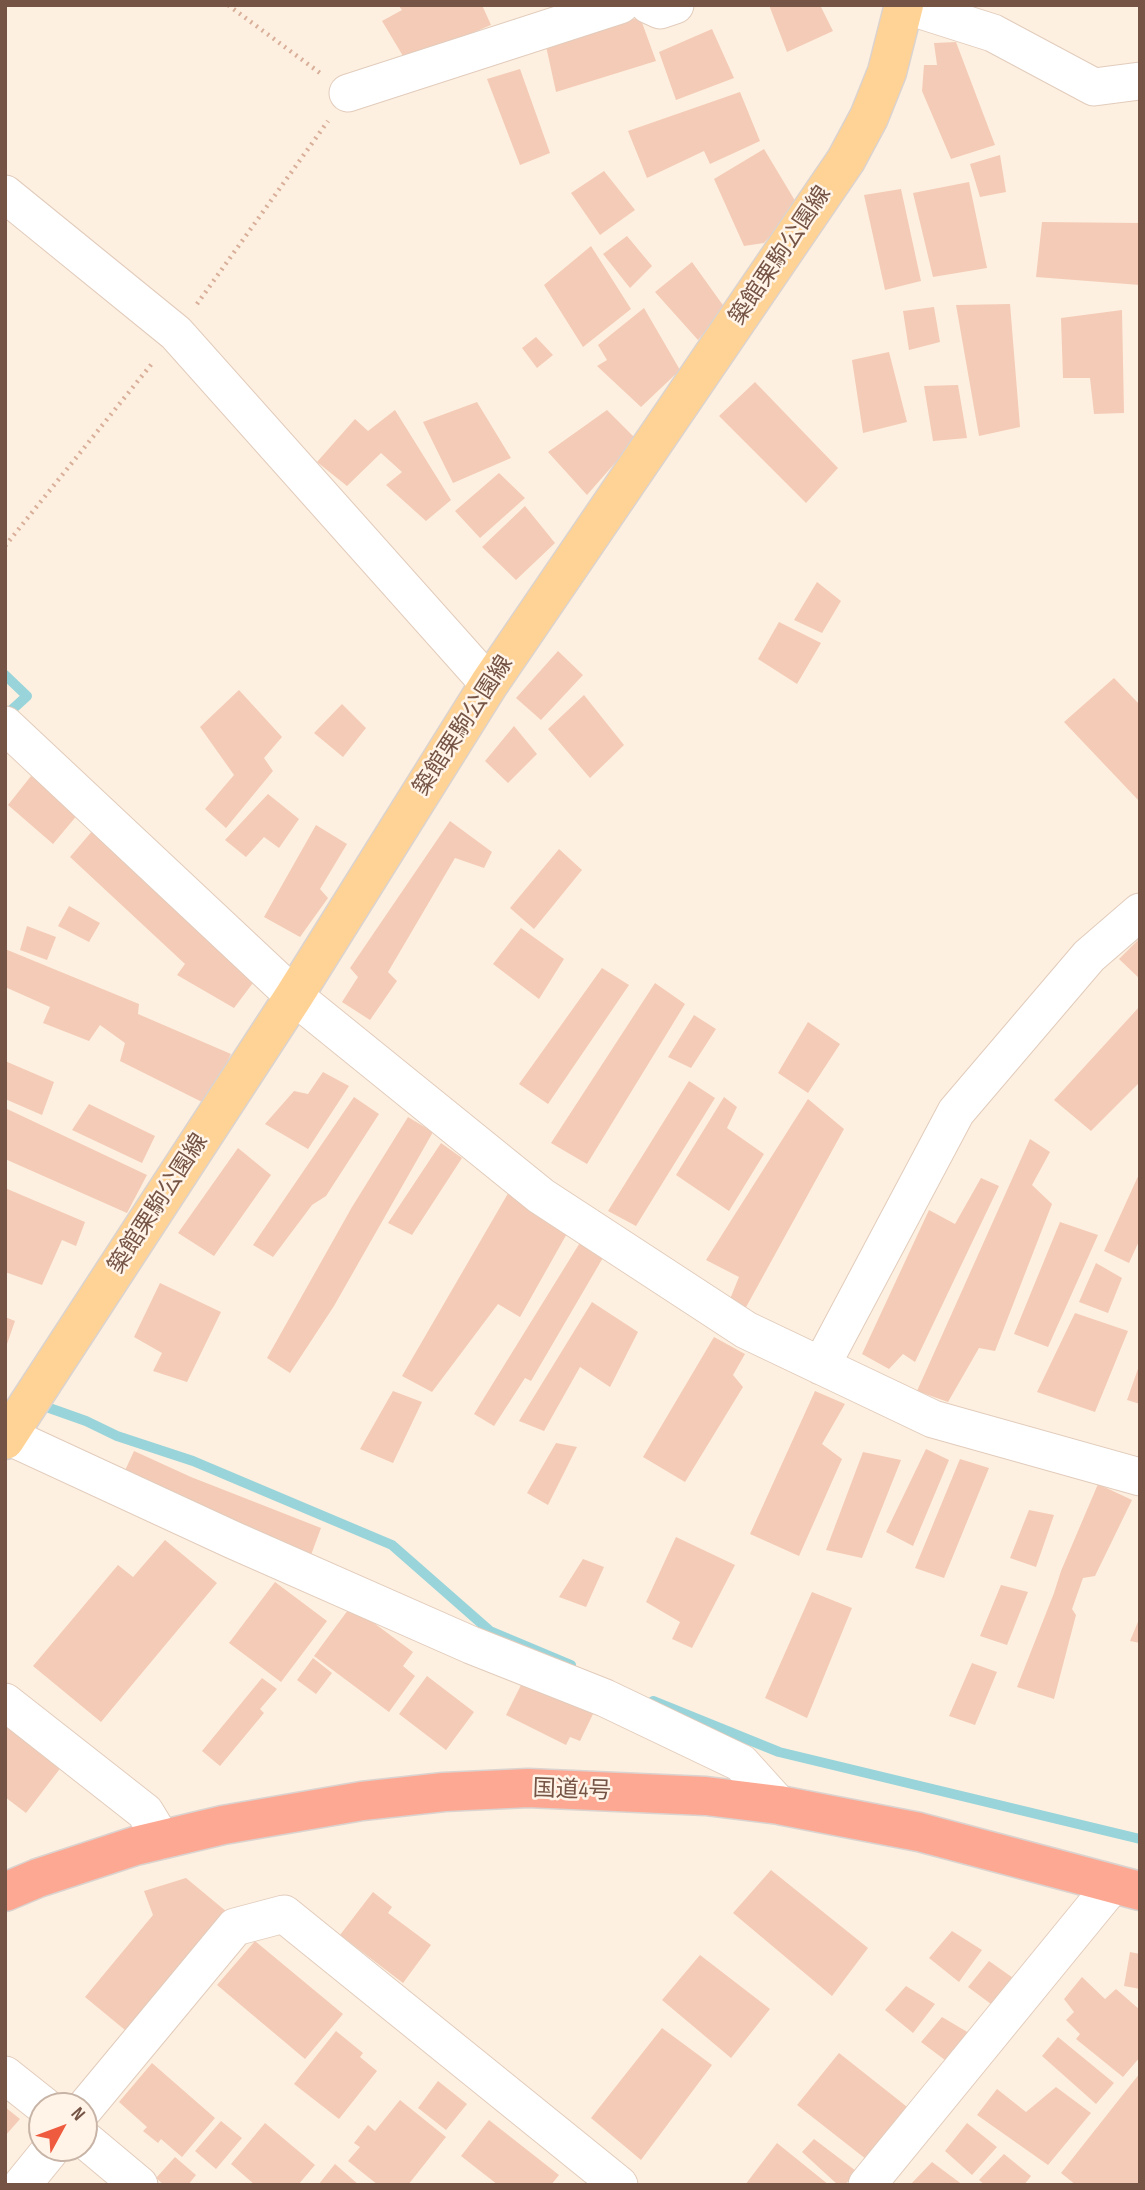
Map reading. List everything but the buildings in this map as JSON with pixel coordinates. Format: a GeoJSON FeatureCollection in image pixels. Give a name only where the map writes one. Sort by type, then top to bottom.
{"type":"FeatureCollection","features":[{"type":"Feature","properties":{"kind":"highway","name":"国道4号"},"geometry":{"type":"LineString","coordinates":[[5,1892],[50,1874],[162,1840],[223,1825],[349,1803],[444,1792],[528,1788],[706,1796],[779,1804],[919,1832],[1126,1888]]}},
{"type":"Feature","properties":{"kind":"main road","name":"築館栗駒公園線"},"geometry":{"type":"LineString","coordinates":[[10,1432],[294,996],[489,684],[846,160],[869,117],[887,72],[905,5]]}},
{"type":"Feature","properties":{"kind":"street"},"geometry":{"type":"LineString","coordinates":[[348,93],[620,5]]}},
{"type":"Feature","properties":{"kind":"street"},"geometry":{"type":"LineString","coordinates":[[649,5],[660,9],[675,5]]}},
{"type":"Feature","properties":{"kind":"street"},"geometry":{"type":"LineString","coordinates":[[905,5],[993,33],[1094,87],[1140,81]]}},
{"type":"Feature","properties":{"kind":"street"},"geometry":{"type":"LineString","coordinates":[[5,194],[176,333],[489,684]]}},
{"type":"Feature","properties":{"kind":"street"},"geometry":{"type":"LineString","coordinates":[[11,731],[294,996],[541,1196],[746,1330],[933,1419],[1140,1477]]}},
{"type":"Feature","properties":{"kind":"street"},"geometry":{"type":"LineString","coordinates":[[821,1366],[956,1112],[1089,956],[1140,912]]}},
{"type":"Feature","properties":{"kind":"street"},"geometry":{"type":"LineString","coordinates":[[10,1432],[233,1540],[471,1645],[605,1698],[729,1757],[741,1763],[779,1804]]}},
{"type":"Feature","properties":{"kind":"street"},"geometry":{"type":"LineString","coordinates":[[5,1702],[145,1812],[162,1840]]}},
{"type":"Feature","properties":{"kind":"street"},"geometry":{"type":"LineString","coordinates":[[867,2185],[1126,1888]]}},
{"type":"Feature","properties":{"kind":"street"},"geometry":{"type":"LineString","coordinates":[[98,2092],[234,1927],[284,1914],[598,2178]]}},
{"type":"Feature","properties":{"kind":"street"},"geometry":{"type":"LineString","coordinates":[[5,2075],[28,2093]]}},
{"type":"Feature","properties":{"kind":"street"},"geometry":{"type":"LineString","coordinates":[[98,2151],[139,2185]]}},
{"type":"Feature","properties":{"kind":"street"},"geometry":{"type":"LineString","coordinates":[[22,2185],[41,2162]]}},
{"type":"Feature","properties":{"kind":"path"},"geometry":{"type":"LineString","coordinates":[[228,5],[348,93]]}},
{"type":"Feature","properties":{"kind":"waterway"},"geometry":{"type":"LineString","coordinates":[[5,675],[27,696],[5,716]]}},
{"type":"Feature","properties":{"kind":"waterway"},"geometry":{"type":"LineString","coordinates":[[38,1404],[86,1421],[117,1436],[193,1461],[392,1545],[490,1631],[571,1665]]}},
{"type":"Feature","properties":{"kind":"waterway"},"geometry":{"type":"LineString","coordinates":[[653,1701],[779,1752],[1140,1839]]}}]}
